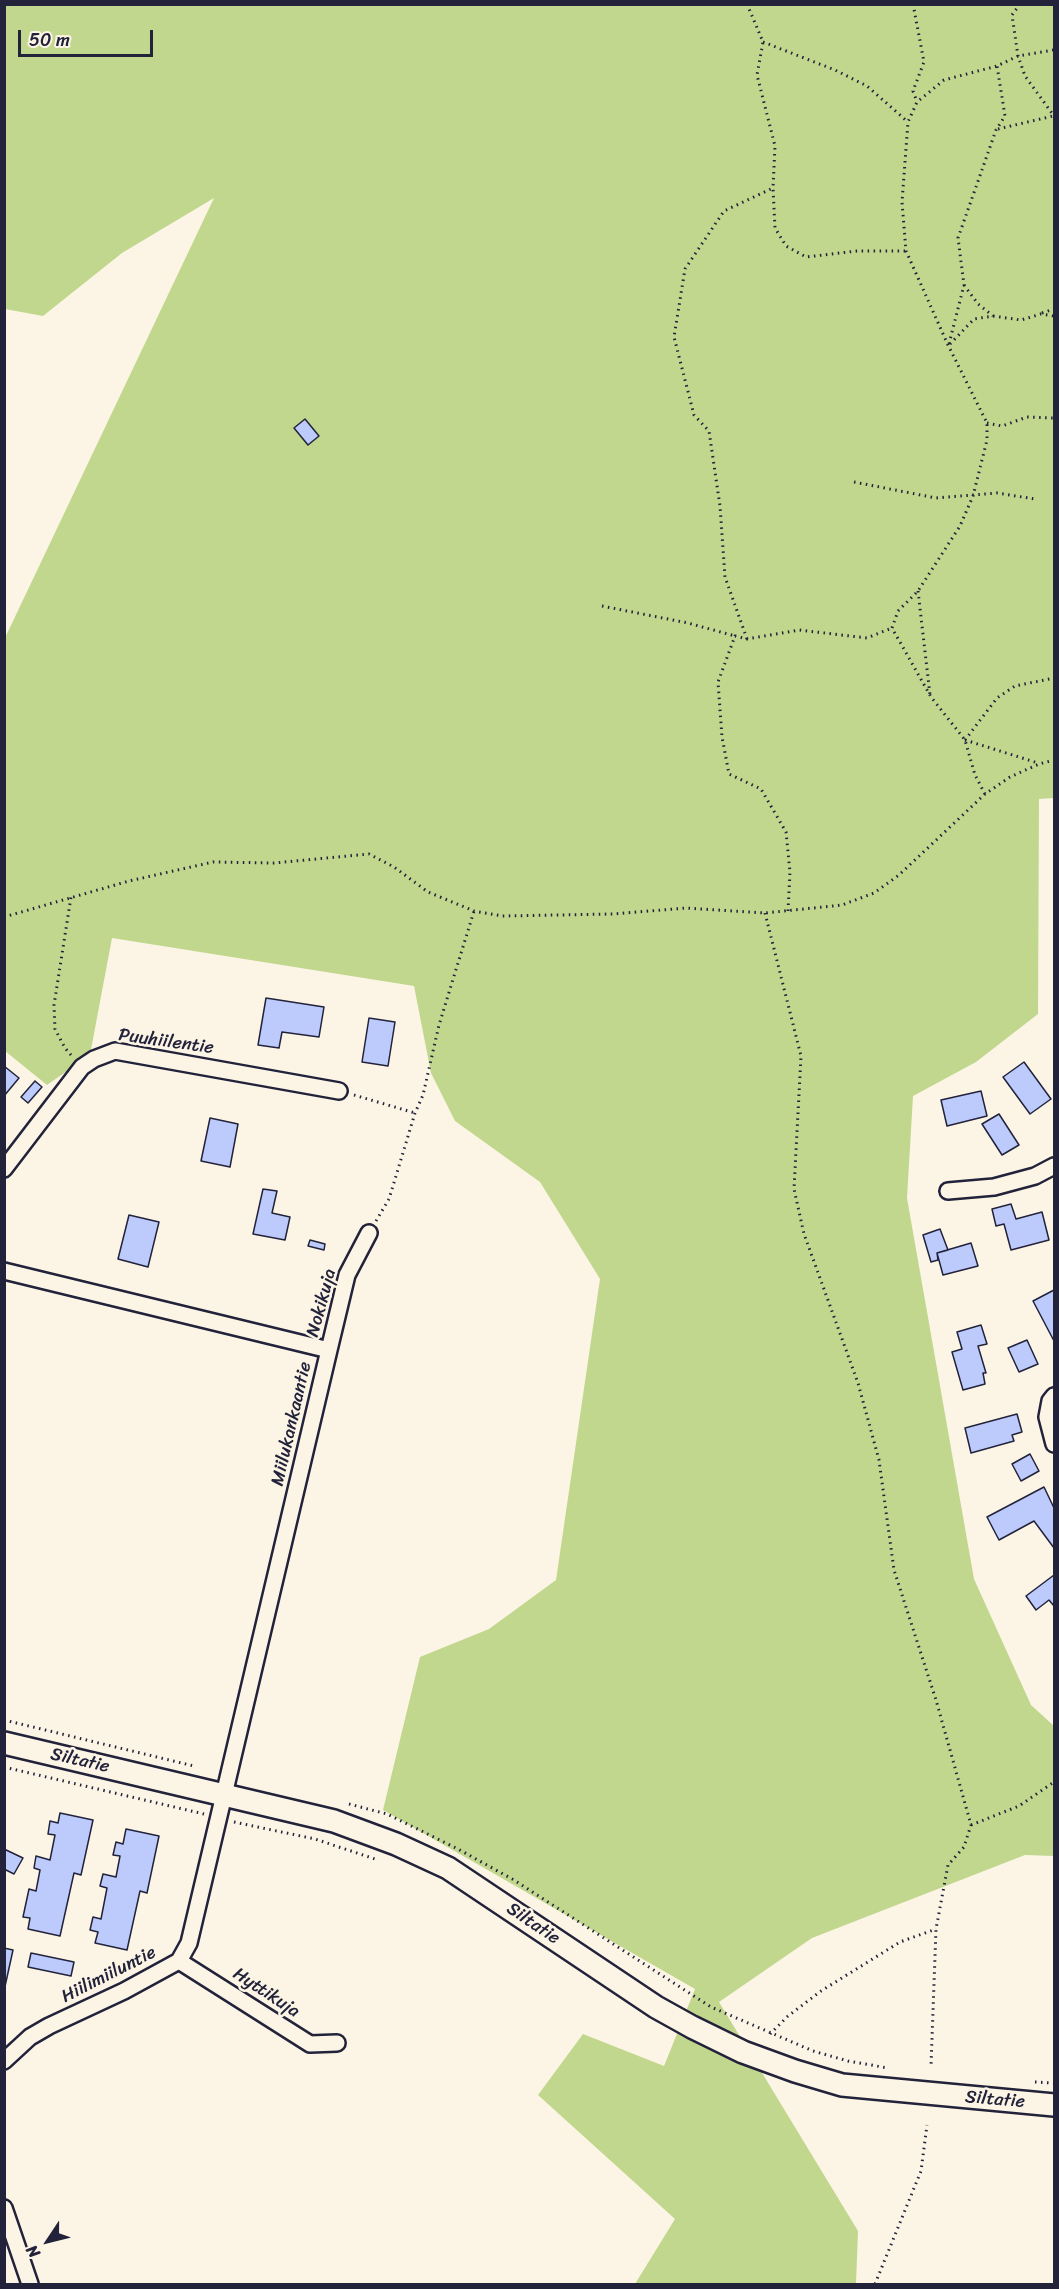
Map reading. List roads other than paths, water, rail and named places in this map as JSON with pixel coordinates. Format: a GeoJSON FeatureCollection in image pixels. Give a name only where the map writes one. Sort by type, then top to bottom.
{"type":"FeatureCollection","features":[{"type":"Feature","properties":{"kind":"street","name":"Puuhiilentie"},"geometry":{"type":"LineString","coordinates":[[4,1169],[82,1067],[94,1059],[115,1051],[339,1091]]}},
{"type":"Feature","properties":{"kind":"street"},"geometry":{"type":"LineString","coordinates":[[948,1191],[994,1186],[1035,1176],[1054,1166]]}},
{"type":"Feature","properties":{"kind":"street","name":"Nokikuja"},"geometry":{"type":"LineString","coordinates":[[329,1350],[347,1275],[369,1233]]}},
{"type":"Feature","properties":{"kind":"street","name":"Miilukankaantie"},"geometry":{"type":"LineString","coordinates":[[4,1271],[329,1350],[225,1796]]}},
{"type":"Feature","properties":{"kind":"street"},"geometry":{"type":"LineString","coordinates":[[1054,1396],[1050,1401],[1047,1417],[1054,1444]]}},
{"type":"Feature","properties":{"kind":"street","name":"Siltatie"},"geometry":{"type":"LineString","coordinates":[[4,1743],[343,1824],[396,1844],[448,1868],[656,2007],[743,2052],[795,2071],[842,2085],[1054,2105]]}},
{"type":"Feature","properties":{"kind":"street","name":"Hiilimiiluntie"},"geometry":{"type":"LineString","coordinates":[[4,2061],[30,2037],[49,2026],[179,1961],[189,1943],[225,1796]]}},
{"type":"Feature","properties":{"kind":"street","name":"Hyttikuja"},"geometry":{"type":"LineString","coordinates":[[179,1961],[310,2044],[337,2043]]}},
{"type":"Feature","properties":{"kind":"street"},"geometry":{"type":"LineString","coordinates":[[4,2208],[30,2284]]}}]}
